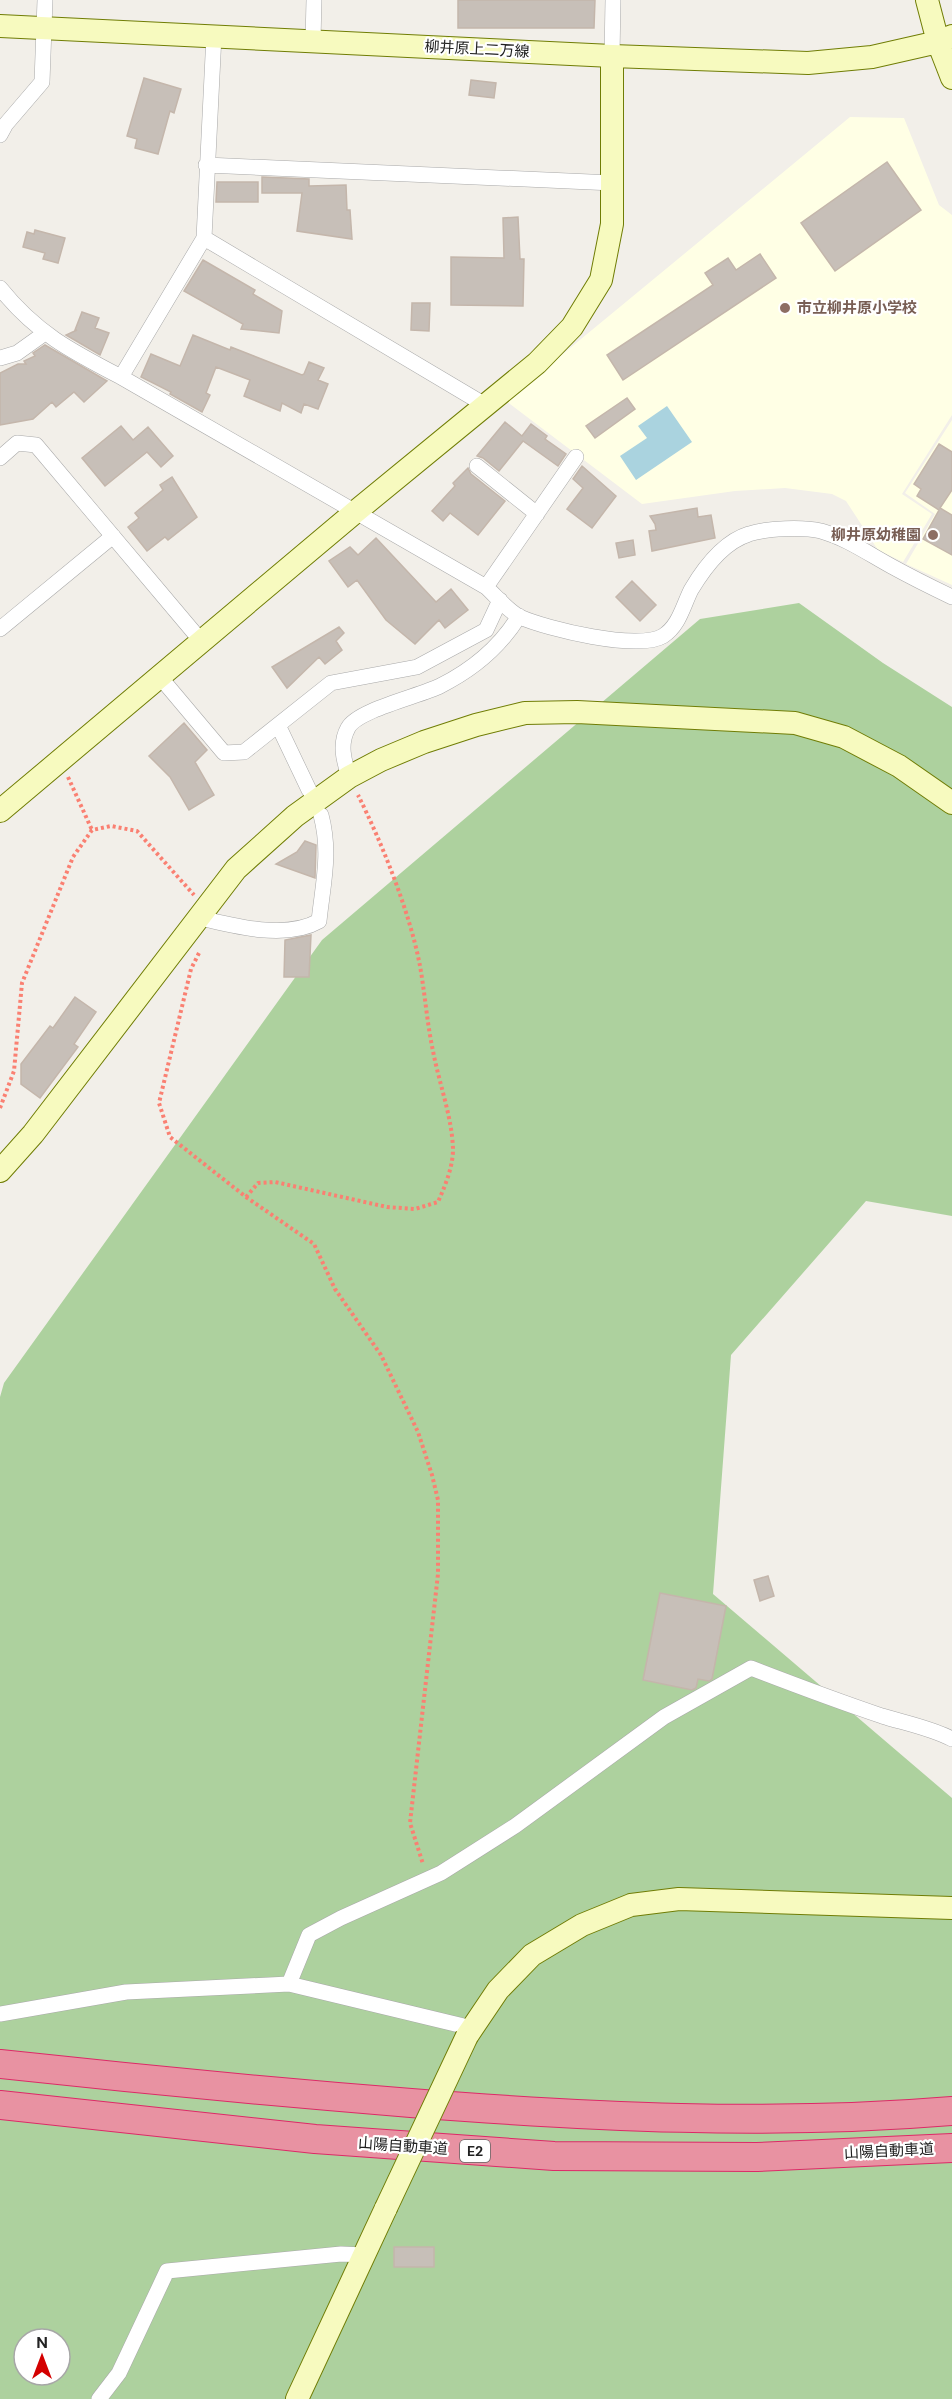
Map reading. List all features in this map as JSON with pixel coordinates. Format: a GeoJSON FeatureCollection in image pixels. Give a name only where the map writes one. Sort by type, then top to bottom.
{"type":"FeatureCollection","features":[{"type":"Feature","properties":{"kind":"highway"},"geometry":{"type":"LineString","coordinates":[[0,2064],[281,2092],[555,2114],[758,2119],[952,2111]]}},
{"type":"Feature","properties":{"kind":"highway","name":"山陽自動車道"},"geometry":{"type":"LineString","coordinates":[[0,2105],[315,2139],[554,2156],[757,2157],[952,2148]]}},
{"type":"Feature","properties":{"kind":"street"},"geometry":{"type":"LineString","coordinates":[[0,135],[6,124],[42,82],[45,0]]}},
{"type":"Feature","properties":{"kind":"street"},"geometry":{"type":"LineString","coordinates":[[313,40],[314,0]]}},
{"type":"Feature","properties":{"kind":"street"},"geometry":{"type":"LineString","coordinates":[[0,811],[354,513],[537,363],[572,327],[601,280],[612,224],[613,0]]}},
{"type":"Feature","properties":{"kind":"street"},"geometry":{"type":"LineString","coordinates":[[927,0],[945,39],[952,78]]}},
{"type":"Feature","properties":{"kind":"street","name":"柳井原上二万線"},"geometry":{"type":"LineString","coordinates":[[0,26],[612,56],[808,63],[872,57],[945,39]]}},
{"type":"Feature","properties":{"kind":"street"},"geometry":{"type":"LineString","coordinates":[[121,377],[204,238],[214,35]]}},
{"type":"Feature","properties":{"kind":"street"},"geometry":{"type":"LineString","coordinates":[[206,165],[612,183]]}},
{"type":"Feature","properties":{"kind":"street"},"geometry":{"type":"LineString","coordinates":[[204,238],[485,405]]}},
{"type":"Feature","properties":{"kind":"street"},"geometry":{"type":"LineString","coordinates":[[0,288],[18,311],[63,346],[486,587],[519,616],[586,636],[647,641],[663,636],[678,620],[692,589],[719,552],[732,542],[749,534],[790,529],[821,531],[852,544],[952,597]]}},
{"type":"Feature","properties":{"kind":"street"},"geometry":{"type":"LineString","coordinates":[[0,358],[17,353],[45,333]]}},
{"type":"Feature","properties":{"kind":"street"},"geometry":{"type":"LineString","coordinates":[[0,458],[17,443],[36,445],[202,642]]}},
{"type":"Feature","properties":{"kind":"street"},"geometry":{"type":"LineString","coordinates":[[486,587],[576,457]]}},
{"type":"Feature","properties":{"kind":"street"},"geometry":{"type":"LineString","coordinates":[[477,466],[537,514]]}},
{"type":"Feature","properties":{"kind":"street"},"geometry":{"type":"LineString","coordinates":[[0,629],[113,536]]}},
{"type":"Feature","properties":{"kind":"street"},"geometry":{"type":"LineString","coordinates":[[160,676],[224,753],[244,752],[331,682],[417,667],[486,630],[500,600]]}},
{"type":"Feature","properties":{"kind":"street"},"geometry":{"type":"LineString","coordinates":[[349,777],[342,752],[348,727],[361,716],[440,686],[494,650],[519,616]]}},
{"type":"Feature","properties":{"kind":"street"},"geometry":{"type":"LineString","coordinates":[[0,1171],[33,1134],[236,869],[295,816],[349,777],[381,759],[424,742],[476,725],[525,713],[577,712],[795,723],[844,737],[899,766],[952,803]]}},
{"type":"Feature","properties":{"kind":"street"},"geometry":{"type":"LineString","coordinates":[[278,726],[309,790]]}},
{"type":"Feature","properties":{"kind":"street"},"geometry":{"type":"LineString","coordinates":[[201,912],[231,926],[264,931],[309,927],[319,921],[327,854],[326,832],[321,814]]}},
{"type":"Feature","properties":{"kind":"street"},"geometry":{"type":"LineString","coordinates":[[289,1984],[309,1935],[341,1918],[441,1874],[515,1826],[664,1717],[751,1668],[952,1739]]}},
{"type":"Feature","properties":{"kind":"street"},"geometry":{"type":"LineString","coordinates":[[297,2399],[470,2032],[498,1990],[532,1954],[582,1925],[631,1905],[679,1899],[952,1908]]}},
{"type":"Feature","properties":{"kind":"street"},"geometry":{"type":"LineString","coordinates":[[0,2014],[126,1992],[289,1984],[470,2032]]}},
{"type":"Feature","properties":{"kind":"street"},"geometry":{"type":"LineString","coordinates":[[99,2399],[119,2373],[167,2271],[341,2254],[363,2255]]}},
{"type":"Feature","properties":{"kind":"path"},"geometry":{"type":"LineString","coordinates":[[60,760],[92,830]]}},
{"type":"Feature","properties":{"kind":"path"},"geometry":{"type":"LineString","coordinates":[[246,1197],[258,1183],[275,1182],[387,1207],[415,1209],[438,1202],[446,1184],[453,1150],[432,1051],[419,963],[401,902],[370,819],[349,777]]}},
{"type":"Feature","properties":{"kind":"path"},"geometry":{"type":"LineString","coordinates":[[0,1108],[14,1071],[22,983],[73,857],[92,830],[111,826],[137,831],[201,912]]}},
{"type":"Feature","properties":{"kind":"path"},"geometry":{"type":"LineString","coordinates":[[200,952],[191,969],[159,1103],[170,1137],[246,1197],[314,1244],[335,1289],[381,1355],[418,1432],[432,1475],[438,1500],[438,1574],[410,1823],[428,1879]]}},
{"type":"Feature","properties":{"kind":"shaded area","name":"市立柳井原小学校"},"geometry":{"type":"Polygon","coordinates":[[[850,117],[904,118],[939,205],[952,215],[952,415],[902,494],[932,514],[903,562],[878,550],[846,501],[832,494],[785,488],[735,491],[642,504],[506,401],[850,117]]]}},
{"type":"Feature","properties":{"kind":"shaded area"},"geometry":{"type":"Polygon","coordinates":[[[952,420],[952,585],[906,564],[935,514],[905,493],[952,420]]]}},
{"type":"Feature","properties":{"kind":"green space"},"geometry":{"type":"Polygon","coordinates":[[[799,603],[883,663],[952,707],[952,1216],[866,1201],[731,1355],[713,1594],[952,1798],[952,2399],[0,2399],[0,1397],[4,1383],[322,940],[700,619],[799,603]]]}},
{"type":"Feature","properties":{"kind":"water"},"geometry":{"type":"Polygon","coordinates":[[[667,406],[692,442],[636,480],[620,456],[647,438],[638,426],[667,406]]]}},
{"type":"Feature","properties":{"kind":"building"},"geometry":{"type":"Polygon","coordinates":[[[458,0],[595,0],[594,28],[458,28],[458,0]]]}},
{"type":"Feature","properties":{"kind":"building"},"geometry":{"type":"Polygon","coordinates":[[[144,78],[181,89],[174,113],[170,111],[158,154],[135,148],[137,139],[127,136],[144,78]]]}},
{"type":"Feature","properties":{"kind":"building"},"geometry":{"type":"Polygon","coordinates":[[[471,80],[496,83],[494,98],[469,95],[471,80]]]}},
{"type":"Feature","properties":{"kind":"building"},"geometry":{"type":"Polygon","coordinates":[[[887,162],[921,210],[835,271],[801,223],[887,162]]]}},
{"type":"Feature","properties":{"kind":"building"},"geometry":{"type":"Polygon","coordinates":[[[262,177],[309,179],[309,186],[346,185],[352,239],[297,231],[302,193],[262,193],[262,177]]]}},
{"type":"Feature","properties":{"kind":"building"},"geometry":{"type":"Polygon","coordinates":[[[217,182],[258,182],[258,202],[216,202],[217,182]]]}},
{"type":"Feature","properties":{"kind":"building"},"geometry":{"type":"Polygon","coordinates":[[[518,217],[520,259],[524,259],[523,306],[451,305],[451,257],[504,258],[503,218],[518,217]]]}},
{"type":"Feature","properties":{"kind":"building"},"geometry":{"type":"Polygon","coordinates":[[[35,230],[65,238],[58,263],[43,259],[45,253],[23,247],[27,232],[34,234],[35,230]]]}},
{"type":"Feature","properties":{"kind":"building"},"geometry":{"type":"Polygon","coordinates":[[[760,254],[776,278],[623,380],[607,355],[713,285],[705,273],[728,258],[736,270],[760,254]]]}},
{"type":"Feature","properties":{"kind":"building"},"geometry":{"type":"Polygon","coordinates":[[[203,260],[255,290],[253,294],[282,311],[279,333],[241,329],[243,324],[184,291],[203,260]]]}},
{"type":"Feature","properties":{"kind":"building"},"geometry":{"type":"Polygon","coordinates":[[[412,303],[430,303],[429,331],[411,330],[412,303]]]}},
{"type":"Feature","properties":{"kind":"building"},"geometry":{"type":"Polygon","coordinates":[[[82,312],[99,318],[95,328],[109,333],[100,355],[66,335],[77,330],[75,330],[82,312]]]}},
{"type":"Feature","properties":{"kind":"building"},"geometry":{"type":"Polygon","coordinates":[[[193,335],[230,350],[231,347],[302,375],[309,362],[324,368],[318,380],[328,384],[318,409],[304,404],[301,413],[282,403],[280,411],[244,396],[250,380],[216,367],[206,393],[210,395],[202,412],[170,394],[171,392],[141,377],[151,354],[180,366],[193,335]]]}},
{"type":"Feature","properties":{"kind":"building"},"geometry":{"type":"Polygon","coordinates":[[[45,345],[107,381],[84,402],[74,392],[56,407],[52,402],[33,419],[0,425],[0,373],[18,364],[26,364],[24,361],[35,356],[33,353],[45,345]]]}},
{"type":"Feature","properties":{"kind":"building"},"geometry":{"type":"Polygon","coordinates":[[[627,398],[635,409],[595,438],[586,426],[627,398]]]}},
{"type":"Feature","properties":{"kind":"building"},"geometry":{"type":"Polygon","coordinates":[[[505,422],[522,436],[531,424],[547,436],[545,439],[566,454],[558,466],[523,441],[499,471],[477,456],[505,422]]]}},
{"type":"Feature","properties":{"kind":"building"},"geometry":{"type":"Polygon","coordinates":[[[121,426],[133,440],[148,427],[173,456],[161,467],[147,452],[105,486],[82,458],[121,426]]]}},
{"type":"Feature","properties":{"kind":"building"},"geometry":{"type":"Polygon","coordinates":[[[939,444],[952,452],[952,490],[940,508],[952,515],[952,555],[923,539],[939,510],[917,496],[921,489],[914,484],[939,444]]]}},
{"type":"Feature","properties":{"kind":"building"},"geometry":{"type":"Polygon","coordinates":[[[582,466],[616,496],[592,528],[567,509],[583,488],[573,479],[582,466]]]}},
{"type":"Feature","properties":{"kind":"building"},"geometry":{"type":"Polygon","coordinates":[[[468,468],[471,474],[505,501],[478,535],[450,513],[443,521],[432,511],[455,486],[453,483],[468,468]]]}},
{"type":"Feature","properties":{"kind":"building"},"geometry":{"type":"Polygon","coordinates":[[[172,477],[197,517],[168,540],[165,537],[147,551],[128,527],[139,518],[135,513],[163,490],[160,485],[172,477]]]}},
{"type":"Feature","properties":{"kind":"building"},"geometry":{"type":"Polygon","coordinates":[[[697,508],[698,517],[711,515],[715,538],[652,551],[649,531],[656,530],[650,516],[697,508]]]}},
{"type":"Feature","properties":{"kind":"building"},"geometry":{"type":"Polygon","coordinates":[[[376,538],[436,602],[451,589],[468,610],[445,628],[439,620],[415,644],[386,620],[357,580],[348,587],[329,561],[350,547],[358,555],[376,538]]]}},
{"type":"Feature","properties":{"kind":"building"},"geometry":{"type":"Polygon","coordinates":[[[633,540],[635,555],[619,558],[616,543],[633,540]]]}},
{"type":"Feature","properties":{"kind":"building"},"geometry":{"type":"Polygon","coordinates":[[[632,581],[656,605],[640,621],[616,597],[632,581]]]}},
{"type":"Feature","properties":{"kind":"building"},"geometry":{"type":"Polygon","coordinates":[[[339,627],[344,633],[336,641],[342,650],[325,664],[319,657],[287,688],[272,667],[339,627]]]}},
{"type":"Feature","properties":{"kind":"building"},"geometry":{"type":"Polygon","coordinates":[[[184,723],[207,750],[195,762],[214,795],[189,810],[170,777],[149,756],[184,723]]]}},
{"type":"Feature","properties":{"kind":"building"},"geometry":{"type":"Polygon","coordinates":[[[305,841],[316,845],[315,878],[276,864],[297,852],[305,841]]]}},
{"type":"Feature","properties":{"kind":"building"},"geometry":{"type":"Polygon","coordinates":[[[311,935],[309,977],[284,977],[285,940],[311,935]]]}},
{"type":"Feature","properties":{"kind":"building"},"geometry":{"type":"Polygon","coordinates":[[[75,997],[96,1012],[74,1044],[78,1047],[40,1098],[21,1084],[21,1064],[50,1026],[53,1028],[75,997]]]}},
{"type":"Feature","properties":{"kind":"building"},"geometry":{"type":"Polygon","coordinates":[[[768,1576],[774,1596],[760,1601],[754,1580],[768,1576]]]}},
{"type":"Feature","properties":{"kind":"building"},"geometry":{"type":"Polygon","coordinates":[[[660,1593],[726,1606],[712,1679],[709,1681],[698,1679],[696,1688],[692,1690],[643,1680],[660,1593]]]}},
{"type":"Feature","properties":{"kind":"building"},"geometry":{"type":"Polygon","coordinates":[[[394,2247],[434,2247],[434,2267],[394,2267],[394,2247]]]}},
{"type":"Feature","properties":{"kind":"place","name":"市立柳井原小学校"},"geometry":{"type":"Point","coordinates":[785,308]}},
{"type":"Feature","properties":{"kind":"place","name":"柳井原幼稚園"},"geometry":{"type":"Point","coordinates":[933,535]}}]}
